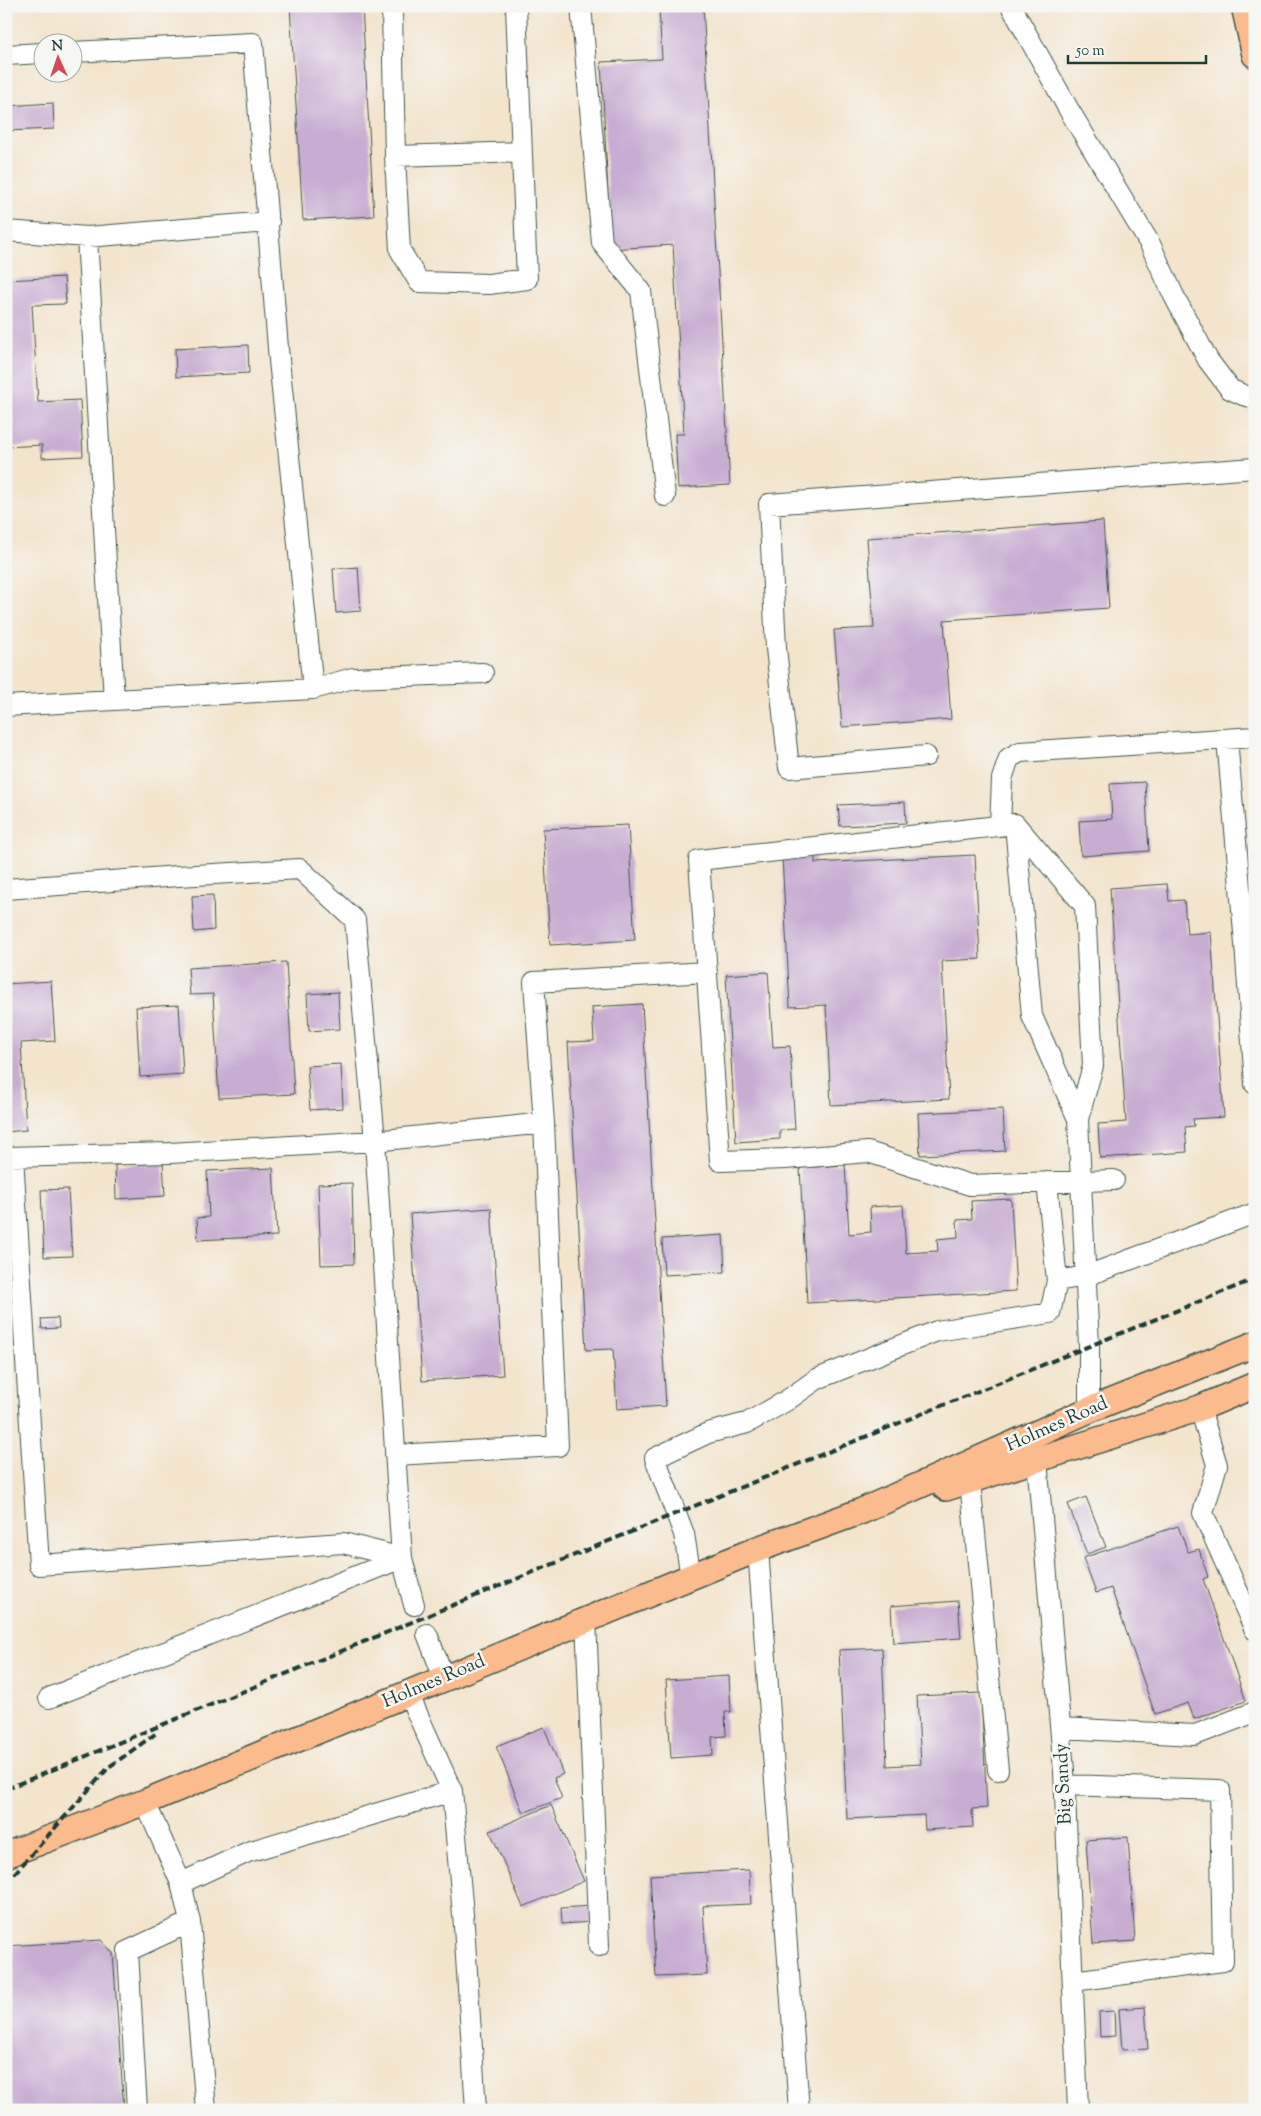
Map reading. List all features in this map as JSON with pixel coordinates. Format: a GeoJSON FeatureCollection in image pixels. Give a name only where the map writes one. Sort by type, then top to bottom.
{"type":"FeatureCollection","features":[{"type":"Feature","properties":{"kind":"main road"},"geometry":{"type":"LineString","coordinates":[[1244,6],[1255,55]]}},
{"type":"Feature","properties":{"kind":"main road","name":"Holmes Road"},"geometry":{"type":"LineString","coordinates":[[6,1855],[145,1802],[758,1549],[862,1511],[1089,1410],[1255,1344]]}},
{"type":"Feature","properties":{"kind":"main road","name":"Holmes Road"},"geometry":{"type":"LineString","coordinates":[[862,1511],[970,1481],[1200,1408],[1255,1385]]}},
{"type":"Feature","properties":{"kind":"street"},"geometry":{"type":"LineString","coordinates":[[396,6],[392,10],[395,156],[400,250],[419,282],[489,284],[527,279],[516,6]]}},
{"type":"Feature","properties":{"kind":"street"},"geometry":{"type":"LineString","coordinates":[[581,6],[602,243],[641,292],[665,496]]}},
{"type":"Feature","properties":{"kind":"street"},"geometry":{"type":"LineString","coordinates":[[1011,6],[1069,110],[1150,244],[1174,296],[1208,360],[1230,388],[1243,396],[1255,398]]}},
{"type":"Feature","properties":{"kind":"street"},"geometry":{"type":"LineString","coordinates":[[82,52],[252,43],[269,222],[279,360],[313,689]]}},
{"type":"Feature","properties":{"kind":"street"},"geometry":{"type":"LineString","coordinates":[[6,55],[32,54]]}},
{"type":"Feature","properties":{"kind":"street"},"geometry":{"type":"LineString","coordinates":[[395,156],[522,152]]}},
{"type":"Feature","properties":{"kind":"street"},"geometry":{"type":"LineString","coordinates":[[6,230],[87,237],[269,222]]}},
{"type":"Feature","properties":{"kind":"street"},"geometry":{"type":"LineString","coordinates":[[87,237],[114,700]]}},
{"type":"Feature","properties":{"kind":"street"},"geometry":{"type":"LineString","coordinates":[[926,756],[789,768],[776,648],[769,504],[1255,468]]}},
{"type":"Feature","properties":{"kind":"street"},"geometry":{"type":"LineString","coordinates":[[6,706],[313,689],[353,678],[483,673]]}},
{"type":"Feature","properties":{"kind":"street"},"geometry":{"type":"LineString","coordinates":[[1078,1119],[1032,1016],[1002,779],[1009,758],[1020,752],[1255,737]]}},
{"type":"Feature","properties":{"kind":"street"},"geometry":{"type":"LineString","coordinates":[[1227,739],[1250,944],[1255,1084]]}},
{"type":"Feature","properties":{"kind":"street"},"geometry":{"type":"LineString","coordinates":[[1008,825],[698,860],[720,1161],[785,1159],[868,1152],[970,1185],[1114,1180]]}},
{"type":"Feature","properties":{"kind":"street"},"geometry":{"type":"LineString","coordinates":[[1008,825],[1085,906],[1093,1066],[1078,1119],[1090,1346],[1089,1410]]}},
{"type":"Feature","properties":{"kind":"street"},"geometry":{"type":"LineString","coordinates":[[6,889],[178,876],[300,870],[355,920],[375,1141],[402,1558],[414,1605]]}},
{"type":"Feature","properties":{"kind":"street"},"geometry":{"type":"LineString","coordinates":[[394,1455],[558,1446],[544,1123],[534,982],[707,972]]}},
{"type":"Feature","properties":{"kind":"street"},"geometry":{"type":"LineString","coordinates":[[402,1558],[343,1543],[39,1565],[10,1157],[170,1153],[375,1141],[544,1123]]}},
{"type":"Feature","properties":{"kind":"street"},"geometry":{"type":"LineString","coordinates":[[691,1577],[684,1534],[655,1458],[708,1432],[747,1423],[786,1401],[817,1379],[937,1331],[1050,1314],[1057,1281],[1047,1182]]}},
{"type":"Feature","properties":{"kind":"street"},"geometry":{"type":"LineString","coordinates":[[1057,1281],[1086,1276],[1255,1213]]}},
{"type":"Feature","properties":{"kind":"street"},"geometry":{"type":"LineString","coordinates":[[1200,1408],[1217,1465],[1203,1513],[1255,1630]]}},
{"type":"Feature","properties":{"kind":"street","name":"Big Sandy"},"geometry":{"type":"LineString","coordinates":[[1037,1460],[1065,1785],[1078,2110]]}},
{"type":"Feature","properties":{"kind":"street"},"geometry":{"type":"LineString","coordinates":[[970,1481],[998,1770]]}},
{"type":"Feature","properties":{"kind":"street"},"geometry":{"type":"LineString","coordinates":[[758,1549],[800,2110]]}},
{"type":"Feature","properties":{"kind":"street"},"geometry":{"type":"LineString","coordinates":[[49,1698],[402,1558]]}},
{"type":"Feature","properties":{"kind":"street"},"geometry":{"type":"LineString","coordinates":[[586,1620],[598,1946]]}},
{"type":"Feature","properties":{"kind":"street"},"geometry":{"type":"LineString","coordinates":[[428,1634],[444,1678]]}},
{"type":"Feature","properties":{"kind":"street"},"geometry":{"type":"LineString","coordinates":[[408,1693],[452,1791],[464,1926],[476,2110]]}},
{"type":"Feature","properties":{"kind":"street"},"geometry":{"type":"LineString","coordinates":[[1061,1728],[1195,1735],[1255,1712]]}},
{"type":"Feature","properties":{"kind":"street"},"geometry":{"type":"LineString","coordinates":[[1065,1785],[1220,1790],[1223,1962],[1072,1981]]}},
{"type":"Feature","properties":{"kind":"street"},"geometry":{"type":"LineString","coordinates":[[182,1883],[248,1852],[452,1791]]}},
{"type":"Feature","properties":{"kind":"street"},"geometry":{"type":"LineString","coordinates":[[145,1802],[182,1883],[190,1922],[206,2110]]}},
{"type":"Feature","properties":{"kind":"street"},"geometry":{"type":"LineString","coordinates":[[137,2110],[128,1951],[190,1922]]}},
{"type":"Feature","properties":{"kind":"building"},"geometry":{"type":"Polygon","coordinates":[[[290,6],[362,6],[374,216],[303,220],[290,6]]]}},
{"type":"Feature","properties":{"kind":"building"},"geometry":{"type":"Polygon","coordinates":[[[703,6],[730,485],[678,488],[675,434],[684,434],[673,245],[611,249],[601,62],[662,59],[659,9],[703,6]]]}},
{"type":"Feature","properties":{"kind":"building"},"geometry":{"type":"Polygon","coordinates":[[[53,103],[54,129],[6,131],[6,106],[53,103]]]}},
{"type":"Feature","properties":{"kind":"building"},"geometry":{"type":"Polygon","coordinates":[[[64,277],[66,304],[32,305],[38,402],[80,400],[83,456],[42,458],[42,445],[6,447],[6,280],[64,277]]]}},
{"type":"Feature","properties":{"kind":"building"},"geometry":{"type":"Polygon","coordinates":[[[248,345],[249,373],[176,377],[175,349],[248,345]]]}},
{"type":"Feature","properties":{"kind":"building"},"geometry":{"type":"Polygon","coordinates":[[[1103,521],[1109,608],[944,620],[951,719],[842,727],[834,630],[874,628],[867,538],[1103,521]]]}},
{"type":"Feature","properties":{"kind":"building"},"geometry":{"type":"Polygon","coordinates":[[[358,567],[361,611],[336,613],[333,569],[358,567]]]}},
{"type":"Feature","properties":{"kind":"building"},"geometry":{"type":"Polygon","coordinates":[[[1145,782],[1149,851],[1081,856],[1079,821],[1112,819],[1110,784],[1145,782]]]}},
{"type":"Feature","properties":{"kind":"building"},"geometry":{"type":"Polygon","coordinates":[[[905,802],[906,823],[840,826],[838,805],[905,802]]]}},
{"type":"Feature","properties":{"kind":"building"},"geometry":{"type":"Polygon","coordinates":[[[628,825],[635,940],[550,945],[543,829],[628,825]]]}},
{"type":"Feature","properties":{"kind":"building"},"geometry":{"type":"Polygon","coordinates":[[[815,855],[815,863],[975,855],[980,959],[942,961],[949,1099],[831,1105],[826,1005],[790,1007],[782,856],[815,855]]]}},
{"type":"Feature","properties":{"kind":"building"},"geometry":{"type":"Polygon","coordinates":[[[1167,884],[1169,901],[1184,900],[1187,934],[1211,932],[1224,1117],[1193,1119],[1194,1126],[1185,1127],[1187,1152],[1100,1158],[1098,1124],[1126,1122],[1110,888],[1167,884]]]}},
{"type":"Feature","properties":{"kind":"building"},"geometry":{"type":"Polygon","coordinates":[[[213,895],[214,930],[194,932],[192,896],[213,895]]]}},
{"type":"Feature","properties":{"kind":"building"},"geometry":{"type":"Polygon","coordinates":[[[286,962],[294,1094],[219,1098],[213,994],[190,995],[188,968],[286,962]]]}},
{"type":"Feature","properties":{"kind":"building"},"geometry":{"type":"Polygon","coordinates":[[[768,972],[773,1047],[790,1046],[795,1129],[780,1130],[780,1139],[736,1142],[726,975],[768,972]]]}},
{"type":"Feature","properties":{"kind":"building"},"geometry":{"type":"Polygon","coordinates":[[[51,981],[55,1041],[21,1043],[26,1130],[6,1132],[6,984],[51,981]]]}},
{"type":"Feature","properties":{"kind":"building"},"geometry":{"type":"Polygon","coordinates":[[[338,992],[340,1029],[309,1031],[307,994],[338,992]]]}},
{"type":"Feature","properties":{"kind":"building"},"geometry":{"type":"Polygon","coordinates":[[[642,1004],[666,1406],[617,1409],[613,1349],[586,1350],[568,1042],[594,1041],[592,1007],[642,1004]]]}},
{"type":"Feature","properties":{"kind":"building"},"geometry":{"type":"Polygon","coordinates":[[[179,1005],[183,1074],[140,1077],[136,1007],[179,1005]]]}},
{"type":"Feature","properties":{"kind":"building"},"geometry":{"type":"Polygon","coordinates":[[[341,1064],[343,1108],[310,1110],[307,1066],[341,1064]]]}},
{"type":"Feature","properties":{"kind":"building"},"geometry":{"type":"Polygon","coordinates":[[[1003,1109],[1005,1151],[920,1155],[918,1113],[1003,1109]]]}},
{"type":"Feature","properties":{"kind":"building"},"geometry":{"type":"Polygon","coordinates":[[[163,1162],[165,1196],[116,1199],[115,1165],[163,1162]]]}},
{"type":"Feature","properties":{"kind":"building"},"geometry":{"type":"Polygon","coordinates":[[[845,1165],[849,1234],[871,1232],[870,1207],[903,1205],[906,1253],[938,1251],[937,1239],[958,1237],[957,1220],[972,1219],[971,1201],[1011,1199],[1016,1291],[807,1303],[800,1168],[845,1165]]]}},
{"type":"Feature","properties":{"kind":"building"},"geometry":{"type":"Polygon","coordinates":[[[273,1168],[277,1236],[198,1240],[197,1218],[209,1217],[207,1171],[273,1168]]]}},
{"type":"Feature","properties":{"kind":"building"},"geometry":{"type":"Polygon","coordinates":[[[352,1183],[354,1264],[321,1265],[318,1184],[352,1183]]]}},
{"type":"Feature","properties":{"kind":"building"},"geometry":{"type":"Polygon","coordinates":[[[68,1189],[72,1256],[44,1257],[41,1190],[68,1189]]]}},
{"type":"Feature","properties":{"kind":"building"},"geometry":{"type":"Polygon","coordinates":[[[491,1208],[503,1375],[422,1381],[410,1214],[491,1208]]]}},
{"type":"Feature","properties":{"kind":"building"},"geometry":{"type":"Polygon","coordinates":[[[723,1235],[725,1272],[664,1275],[662,1239],[723,1235]]]}},
{"type":"Feature","properties":{"kind":"building"},"geometry":{"type":"Polygon","coordinates":[[[58,1318],[59,1328],[42,1329],[41,1319],[58,1318]]]}},
{"type":"Feature","properties":{"kind":"building"},"geometry":{"type":"Polygon","coordinates":[[[1086,1497],[1106,1547],[1087,1554],[1068,1504],[1086,1497]]]}},
{"type":"Feature","properties":{"kind":"building"},"geometry":{"type":"Polygon","coordinates":[[[1178,1526],[1188,1552],[1199,1549],[1208,1577],[1203,1579],[1246,1701],[1194,1719],[1188,1703],[1155,1714],[1111,1588],[1096,1593],[1083,1558],[1178,1526]]]}},
{"type":"Feature","properties":{"kind":"building"},"geometry":{"type":"Polygon","coordinates":[[[958,1601],[961,1638],[893,1643],[891,1606],[958,1601]]]}},
{"type":"Feature","properties":{"kind":"building"},"geometry":{"type":"Polygon","coordinates":[[[882,1648],[887,1766],[921,1764],[917,1696],[981,1693],[987,1808],[972,1809],[973,1827],[925,1830],[924,1815],[847,1819],[839,1650],[882,1648]]]}},
{"type":"Feature","properties":{"kind":"building"},"geometry":{"type":"Polygon","coordinates":[[[729,1676],[731,1712],[725,1712],[726,1736],[712,1737],[713,1755],[671,1758],[666,1680],[729,1676]]]}},
{"type":"Feature","properties":{"kind":"building"},"geometry":{"type":"Polygon","coordinates":[[[544,1727],[563,1774],[554,1778],[562,1798],[523,1813],[496,1746],[544,1727]]]}},
{"type":"Feature","properties":{"kind":"building"},"geometry":{"type":"Polygon","coordinates":[[[551,1805],[584,1881],[523,1907],[490,1831],[551,1805]]]}},
{"type":"Feature","properties":{"kind":"building"},"geometry":{"type":"Polygon","coordinates":[[[1128,1837],[1135,1941],[1093,1944],[1086,1840],[1128,1837]]]}},
{"type":"Feature","properties":{"kind":"building"},"geometry":{"type":"Polygon","coordinates":[[[749,1870],[751,1904],[703,1906],[707,1975],[656,1977],[650,1875],[749,1870]]]}},
{"type":"Feature","properties":{"kind":"building"},"geometry":{"type":"Polygon","coordinates":[[[591,1906],[592,1922],[562,1924],[561,1908],[591,1906]]]}},
{"type":"Feature","properties":{"kind":"building"},"geometry":{"type":"Polygon","coordinates":[[[101,1940],[113,1953],[124,2110],[6,2110],[6,1946],[101,1940]]]}},
{"type":"Feature","properties":{"kind":"building"},"geometry":{"type":"Polygon","coordinates":[[[1145,2007],[1148,2049],[1122,2050],[1119,2009],[1145,2007]]]}},
{"type":"Feature","properties":{"kind":"building"},"geometry":{"type":"Polygon","coordinates":[[[1114,2011],[1115,2036],[1100,2037],[1099,2012],[1114,2011]]]}},
{"type":"Feature","properties":{"kind":"railway"},"geometry":{"type":"LineString","coordinates":[[6,1789],[677,1513],[1255,1279]]}},
{"type":"Feature","properties":{"kind":"railway"},"geometry":{"type":"LineString","coordinates":[[6,1883],[109,1767],[158,1732]]}}]}
